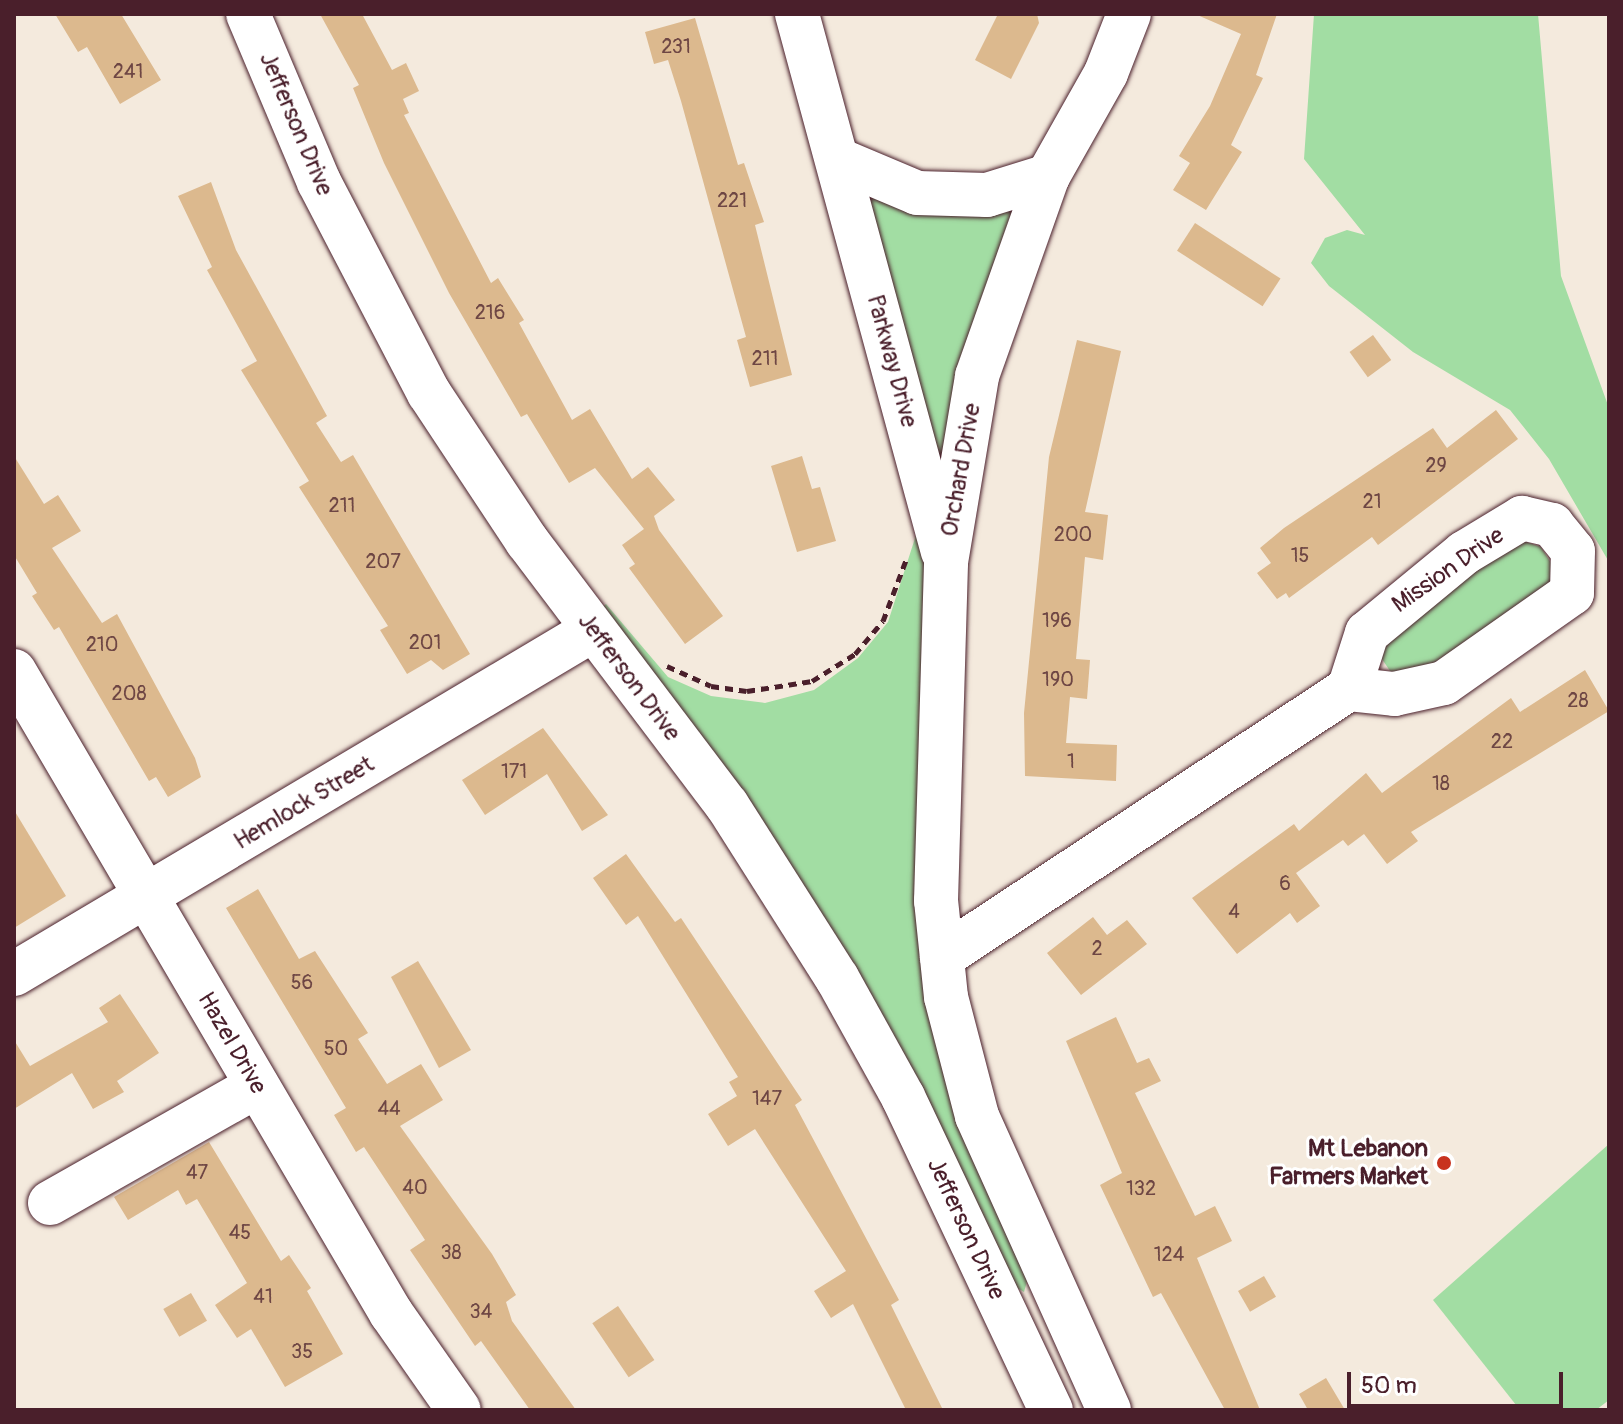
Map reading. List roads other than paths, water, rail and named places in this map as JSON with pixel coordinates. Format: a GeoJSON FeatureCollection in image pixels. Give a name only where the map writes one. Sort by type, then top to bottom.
{"type":"FeatureCollection","features":[{"type":"Feature","properties":{"kind":"street","name":"Jefferson Drive"},"geometry":{"type":"LineString","coordinates":[[248,14],[383,311],[483,477],[593,630],[727,805],[837,978],[903,1097],[1051,1410]]}},
{"type":"Feature","properties":{"kind":"street","name":"Parkway Drive"},"geometry":{"type":"LineString","coordinates":[[797,14],[839,160],[941,547]]}},
{"type":"Feature","properties":{"kind":"street","name":"Orchard Drive"},"geometry":{"type":"LineString","coordinates":[[942,957],[936,901],[941,547],[977,376],[1048,176],[1106,73],[1129,14]]}},
{"type":"Feature","properties":{"kind":"street"},"geometry":{"type":"LineString","coordinates":[[839,160],[917,193],[987,195],[1048,176]]}},
{"type":"Feature","properties":{"kind":"street","name":"Mission Drive"},"geometry":{"type":"LineString","coordinates":[[1522,518],[1552,525],[1573,551],[1572,593],[1444,683],[1394,694],[1349,689],[1367,633],[1464,553],[1522,518]]}},
{"type":"Feature","properties":{"kind":"street","name":"Hemlock Street"},"geometry":{"type":"LineString","coordinates":[[14,974],[593,630]]}},
{"type":"Feature","properties":{"kind":"street","name":"Hazel Drive"},"geometry":{"type":"LineString","coordinates":[[14,671],[391,1313],[459,1410]]}},
{"type":"Feature","properties":{"kind":"street"},"geometry":{"type":"LineString","coordinates":[[1109,1410],[977,1116],[950,1019],[942,957],[1349,689]]}},
{"type":"Feature","properties":{"kind":"street"},"geometry":{"type":"LineString","coordinates":[[50,1203],[257,1086]]}},
{"type":"Feature","properties":{"kind":"street"},"geometry":{"type":"LineString","coordinates":[[1017,1337],[1065,1314]]}},
{"type":"Feature","properties":{"kind":"place","name":"Mt Lebanon Farmers Market"},"geometry":{"type":"Point","coordinates":[1444,1163]}}]}
